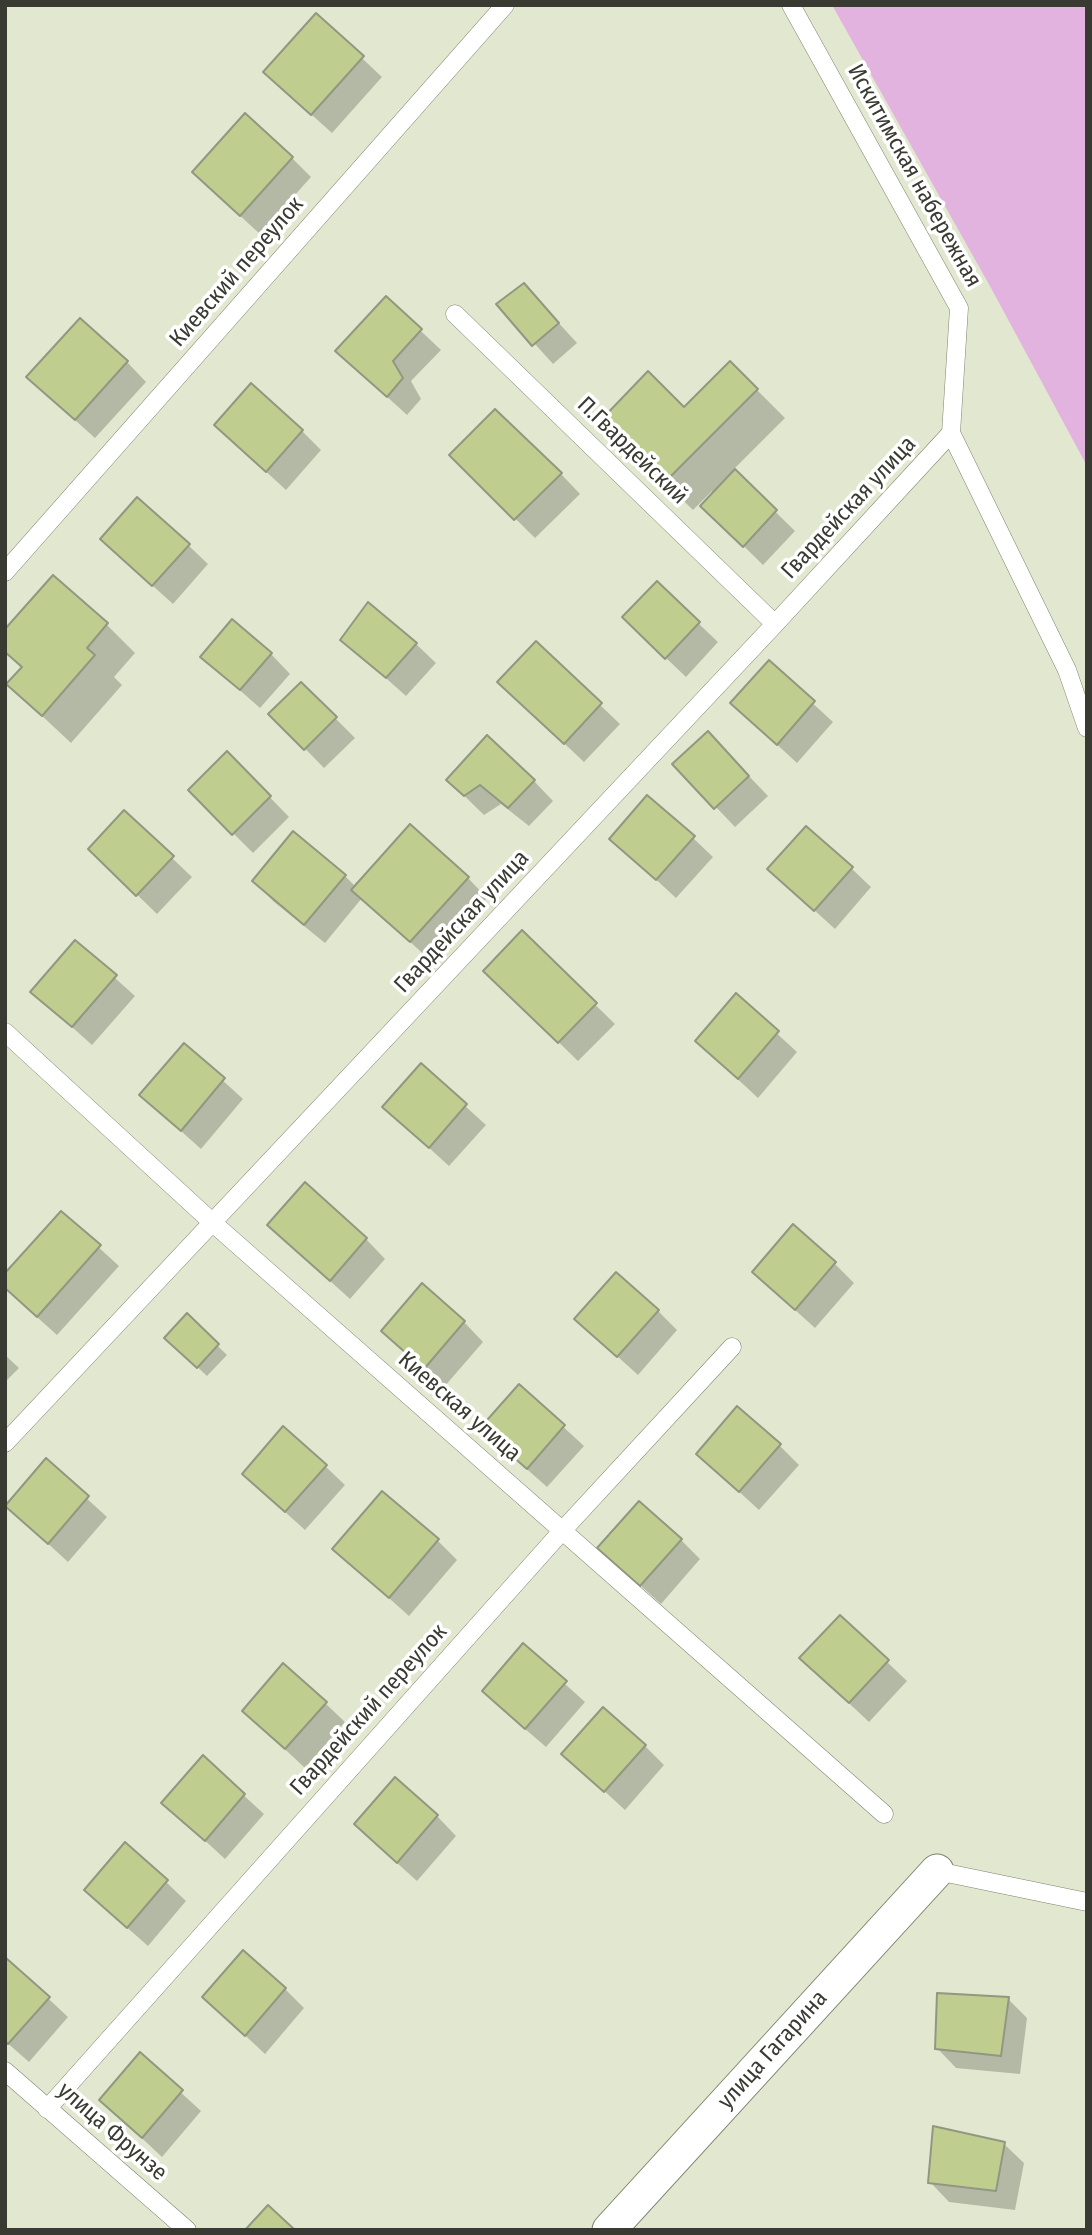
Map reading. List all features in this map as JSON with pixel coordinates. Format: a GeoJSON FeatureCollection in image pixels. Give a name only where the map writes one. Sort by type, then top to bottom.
{"type":"FeatureCollection","features":[{"type":"Feature","properties":{"kind":"street","name":"улица Гагарина"},"geometry":{"type":"LineString","coordinates":[[609,2230],[937,1871]]}},
{"type":"Feature","properties":{"kind":"lane","name":"Киевский переулок"},"geometry":{"type":"LineString","coordinates":[[5,572],[505,5]]}},
{"type":"Feature","properties":{"kind":"lane","name":"Искитимская набережная"},"geometry":{"type":"LineString","coordinates":[[791,5],[959,307],[951,433],[1067,670],[1087,728]]}},
{"type":"Feature","properties":{"kind":"lane","name":"П.Гвардейский"},"geometry":{"type":"LineString","coordinates":[[455,314],[775,624]]}},
{"type":"Feature","properties":{"kind":"lane","name":"Гвардейская улица"},"geometry":{"type":"LineString","coordinates":[[5,1443],[775,624],[951,433]]}},
{"type":"Feature","properties":{"kind":"lane","name":"Киевская улица"},"geometry":{"type":"LineString","coordinates":[[5,1032],[213,1223],[884,1814]]}},
{"type":"Feature","properties":{"kind":"lane","name":"Гвардейский переулок"},"geometry":{"type":"LineString","coordinates":[[47,2109],[562,1531],[732,1347]]}},
{"type":"Feature","properties":{"kind":"lane"},"geometry":{"type":"LineString","coordinates":[[937,1871],[1087,1902]]}},
{"type":"Feature","properties":{"kind":"lane","name":"улица Фрунзе"},"geometry":{"type":"LineString","coordinates":[[5,2071],[187,2230]]}},
{"type":"Feature","properties":{"kind":"shaded area"},"geometry":{"type":"Polygon","coordinates":[[[832,5],[1087,5],[1087,466],[991,288],[832,5]]]}},
{"type":"Feature","properties":{"kind":"building"},"geometry":{"type":"Polygon","coordinates":[[[316,13],[364,56],[311,115],[263,72],[316,13]]]}},
{"type":"Feature","properties":{"kind":"building"},"geometry":{"type":"Polygon","coordinates":[[[245,113],[293,157],[240,216],[192,172],[245,113]]]}},
{"type":"Feature","properties":{"kind":"building"},"geometry":{"type":"Polygon","coordinates":[[[524,283],[559,323],[532,346],[496,304],[524,283]]]}},
{"type":"Feature","properties":{"kind":"building"},"geometry":{"type":"Polygon","coordinates":[[[386,296],[422,329],[393,361],[403,378],[387,397],[335,351],[386,296]]]}},
{"type":"Feature","properties":{"kind":"building"},"geometry":{"type":"Polygon","coordinates":[[[80,318],[128,361],[75,420],[26,377],[80,318]]]}},
{"type":"Feature","properties":{"kind":"building"},"geometry":{"type":"Polygon","coordinates":[[[730,361],[758,389],[663,484],[600,421],[648,371],[684,407],[730,361]]]}},
{"type":"Feature","properties":{"kind":"building"},"geometry":{"type":"Polygon","coordinates":[[[251,383],[303,430],[266,472],[214,425],[251,383]]]}},
{"type":"Feature","properties":{"kind":"building"},"geometry":{"type":"Polygon","coordinates":[[[495,409],[562,473],[514,520],[449,455],[495,409]]]}},
{"type":"Feature","properties":{"kind":"building"},"geometry":{"type":"Polygon","coordinates":[[[735,469],[777,510],[743,547],[700,506],[735,469]]]}},
{"type":"Feature","properties":{"kind":"building"},"geometry":{"type":"Polygon","coordinates":[[[137,497],[190,544],[152,586],[100,539],[137,497]]]}},
{"type":"Feature","properties":{"kind":"building"},"geometry":{"type":"Polygon","coordinates":[[[53,575],[108,623],[87,648],[95,655],[42,716],[6,684],[22,667],[5,652],[5,629],[53,575]]]}},
{"type":"Feature","properties":{"kind":"building"},"geometry":{"type":"Polygon","coordinates":[[[657,581],[700,622],[665,659],[622,617],[657,581]]]}},
{"type":"Feature","properties":{"kind":"building"},"geometry":{"type":"Polygon","coordinates":[[[368,602],[417,643],[386,678],[340,640],[368,602]]]}},
{"type":"Feature","properties":{"kind":"building"},"geometry":{"type":"Polygon","coordinates":[[[232,619],[272,653],[240,690],[200,657],[232,619]]]}},
{"type":"Feature","properties":{"kind":"building"},"geometry":{"type":"Polygon","coordinates":[[[536,641],[602,703],[564,744],[497,682],[536,641]]]}},
{"type":"Feature","properties":{"kind":"building"},"geometry":{"type":"Polygon","coordinates":[[[769,660],[815,701],[777,745],[730,703],[769,660]]]}},
{"type":"Feature","properties":{"kind":"building"},"geometry":{"type":"Polygon","coordinates":[[[301,682],[337,717],[304,750],[268,714],[301,682]]]}},
{"type":"Feature","properties":{"kind":"building"},"geometry":{"type":"Polygon","coordinates":[[[708,731],[749,776],[714,809],[672,764],[708,731]]]}},
{"type":"Feature","properties":{"kind":"building"},"geometry":{"type":"Polygon","coordinates":[[[487,735],[535,780],[508,808],[480,785],[464,796],[446,780],[487,735]]]}},
{"type":"Feature","properties":{"kind":"building"},"geometry":{"type":"Polygon","coordinates":[[[227,751],[271,796],[232,835],[188,790],[227,751]]]}},
{"type":"Feature","properties":{"kind":"building"},"geometry":{"type":"Polygon","coordinates":[[[647,795],[695,836],[656,880],[609,839],[647,795]]]}},
{"type":"Feature","properties":{"kind":"building"},"geometry":{"type":"Polygon","coordinates":[[[124,810],[174,856],[136,896],[88,849],[124,810]]]}},
{"type":"Feature","properties":{"kind":"building"},"geometry":{"type":"Polygon","coordinates":[[[410,824],[469,877],[410,942],[351,890],[410,824]]]}},
{"type":"Feature","properties":{"kind":"building"},"geometry":{"type":"Polygon","coordinates":[[[806,826],[853,867],[814,911],[767,869],[806,826]]]}},
{"type":"Feature","properties":{"kind":"building"},"geometry":{"type":"Polygon","coordinates":[[[293,831],[346,875],[304,925],[252,881],[293,831]]]}},
{"type":"Feature","properties":{"kind":"building"},"geometry":{"type":"Polygon","coordinates":[[[522,930],[597,1003],[558,1043],[483,971],[522,930]]]}},
{"type":"Feature","properties":{"kind":"building"},"geometry":{"type":"Polygon","coordinates":[[[75,940],[117,975],[72,1027],[30,992],[75,940]]]}},
{"type":"Feature","properties":{"kind":"building"},"geometry":{"type":"Polygon","coordinates":[[[736,993],[779,1031],[738,1079],[695,1041],[736,993]]]}},
{"type":"Feature","properties":{"kind":"building"},"geometry":{"type":"Polygon","coordinates":[[[184,1043],[225,1078],[181,1131],[139,1095],[184,1043]]]}},
{"type":"Feature","properties":{"kind":"building"},"geometry":{"type":"Polygon","coordinates":[[[421,1063],[467,1104],[429,1148],[382,1107],[421,1063]]]}},
{"type":"Feature","properties":{"kind":"building"},"geometry":{"type":"Polygon","coordinates":[[[305,1182],[367,1238],[330,1281],[267,1225],[305,1182]]]}},
{"type":"Feature","properties":{"kind":"building"},"geometry":{"type":"Polygon","coordinates":[[[61,1211],[101,1245],[37,1317],[5,1288],[5,1273],[61,1211]]]}},
{"type":"Feature","properties":{"kind":"building"},"geometry":{"type":"Polygon","coordinates":[[[793,1224],[836,1262],[795,1310],[752,1272],[793,1224]]]}},
{"type":"Feature","properties":{"kind":"building"},"geometry":{"type":"Polygon","coordinates":[[[616,1272],[659,1310],[617,1357],[574,1319],[616,1272]]]}},
{"type":"Feature","properties":{"kind":"building"},"geometry":{"type":"Polygon","coordinates":[[[422,1283],[465,1321],[424,1369],[381,1331],[422,1283]]]}},
{"type":"Feature","properties":{"kind":"building"},"geometry":{"type":"Polygon","coordinates":[[[187,1313],[219,1344],[197,1368],[164,1338],[187,1313]]]}},
{"type":"Feature","properties":{"kind":"building"},"geometry":{"type":"Polygon","coordinates":[[[519,1384],[565,1425],[527,1469],[480,1428],[519,1384]]]}},
{"type":"Feature","properties":{"kind":"building"},"geometry":{"type":"Polygon","coordinates":[[[737,1406],[781,1444],[739,1492],[696,1454],[737,1406]]]}},
{"type":"Feature","properties":{"kind":"building"},"geometry":{"type":"Polygon","coordinates":[[[283,1426],[327,1465],[285,1512],[242,1474],[283,1426]]]}},
{"type":"Feature","properties":{"kind":"building"},"geometry":{"type":"Polygon","coordinates":[[[46,1458],[89,1496],[48,1544],[5,1506],[46,1458]]]}},
{"type":"Feature","properties":{"kind":"building"},"geometry":{"type":"Polygon","coordinates":[[[382,1491],[439,1539],[389,1598],[332,1549],[382,1491]]]}},
{"type":"Feature","properties":{"kind":"building"},"geometry":{"type":"Polygon","coordinates":[[[639,1501],[682,1539],[640,1586],[597,1548],[639,1501]]]}},
{"type":"Feature","properties":{"kind":"building"},"geometry":{"type":"Polygon","coordinates":[[[840,1615],[889,1660],[849,1703],[799,1658],[840,1615]]]}},
{"type":"Feature","properties":{"kind":"building"},"geometry":{"type":"Polygon","coordinates":[[[523,1643],[567,1681],[525,1729],[482,1691],[523,1643]]]}},
{"type":"Feature","properties":{"kind":"building"},"geometry":{"type":"Polygon","coordinates":[[[283,1663],[327,1702],[285,1749],[242,1711],[283,1663]]]}},
{"type":"Feature","properties":{"kind":"building"},"geometry":{"type":"Polygon","coordinates":[[[603,1707],[646,1745],[604,1792],[561,1754],[603,1707]]]}},
{"type":"Feature","properties":{"kind":"building"},"geometry":{"type":"Polygon","coordinates":[[[203,1755],[245,1794],[205,1841],[161,1803],[203,1755]]]}},
{"type":"Feature","properties":{"kind":"building"},"geometry":{"type":"Polygon","coordinates":[[[395,1777],[438,1815],[397,1863],[354,1824],[395,1777]]]}},
{"type":"Feature","properties":{"kind":"building"},"geometry":{"type":"Polygon","coordinates":[[[125,1842],[168,1880],[127,1928],[84,1890],[125,1842]]]}},
{"type":"Feature","properties":{"kind":"building"},"geometry":{"type":"Polygon","coordinates":[[[243,1950],[286,1988],[245,2036],[202,1997],[243,1950]]]}},
{"type":"Feature","properties":{"kind":"building"},"geometry":{"type":"Polygon","coordinates":[[[6,1958],[50,1997],[8,2044],[5,2041],[6,1958]]]}},
{"type":"Feature","properties":{"kind":"building"},"geometry":{"type":"Polygon","coordinates":[[[937,1993],[1009,1997],[1001,2056],[935,2049],[937,1993]]]}},
{"type":"Feature","properties":{"kind":"building"},"geometry":{"type":"Polygon","coordinates":[[[140,2052],[183,2090],[142,2138],[99,2100],[140,2052]]]}},
{"type":"Feature","properties":{"kind":"building"},"geometry":{"type":"Polygon","coordinates":[[[933,2126],[1005,2142],[996,2191],[928,2183],[933,2126]]]}},
{"type":"Feature","properties":{"kind":"building"},"geometry":{"type":"Polygon","coordinates":[[[268,2205],[295,2230],[245,2230],[268,2205]]]}}]}
